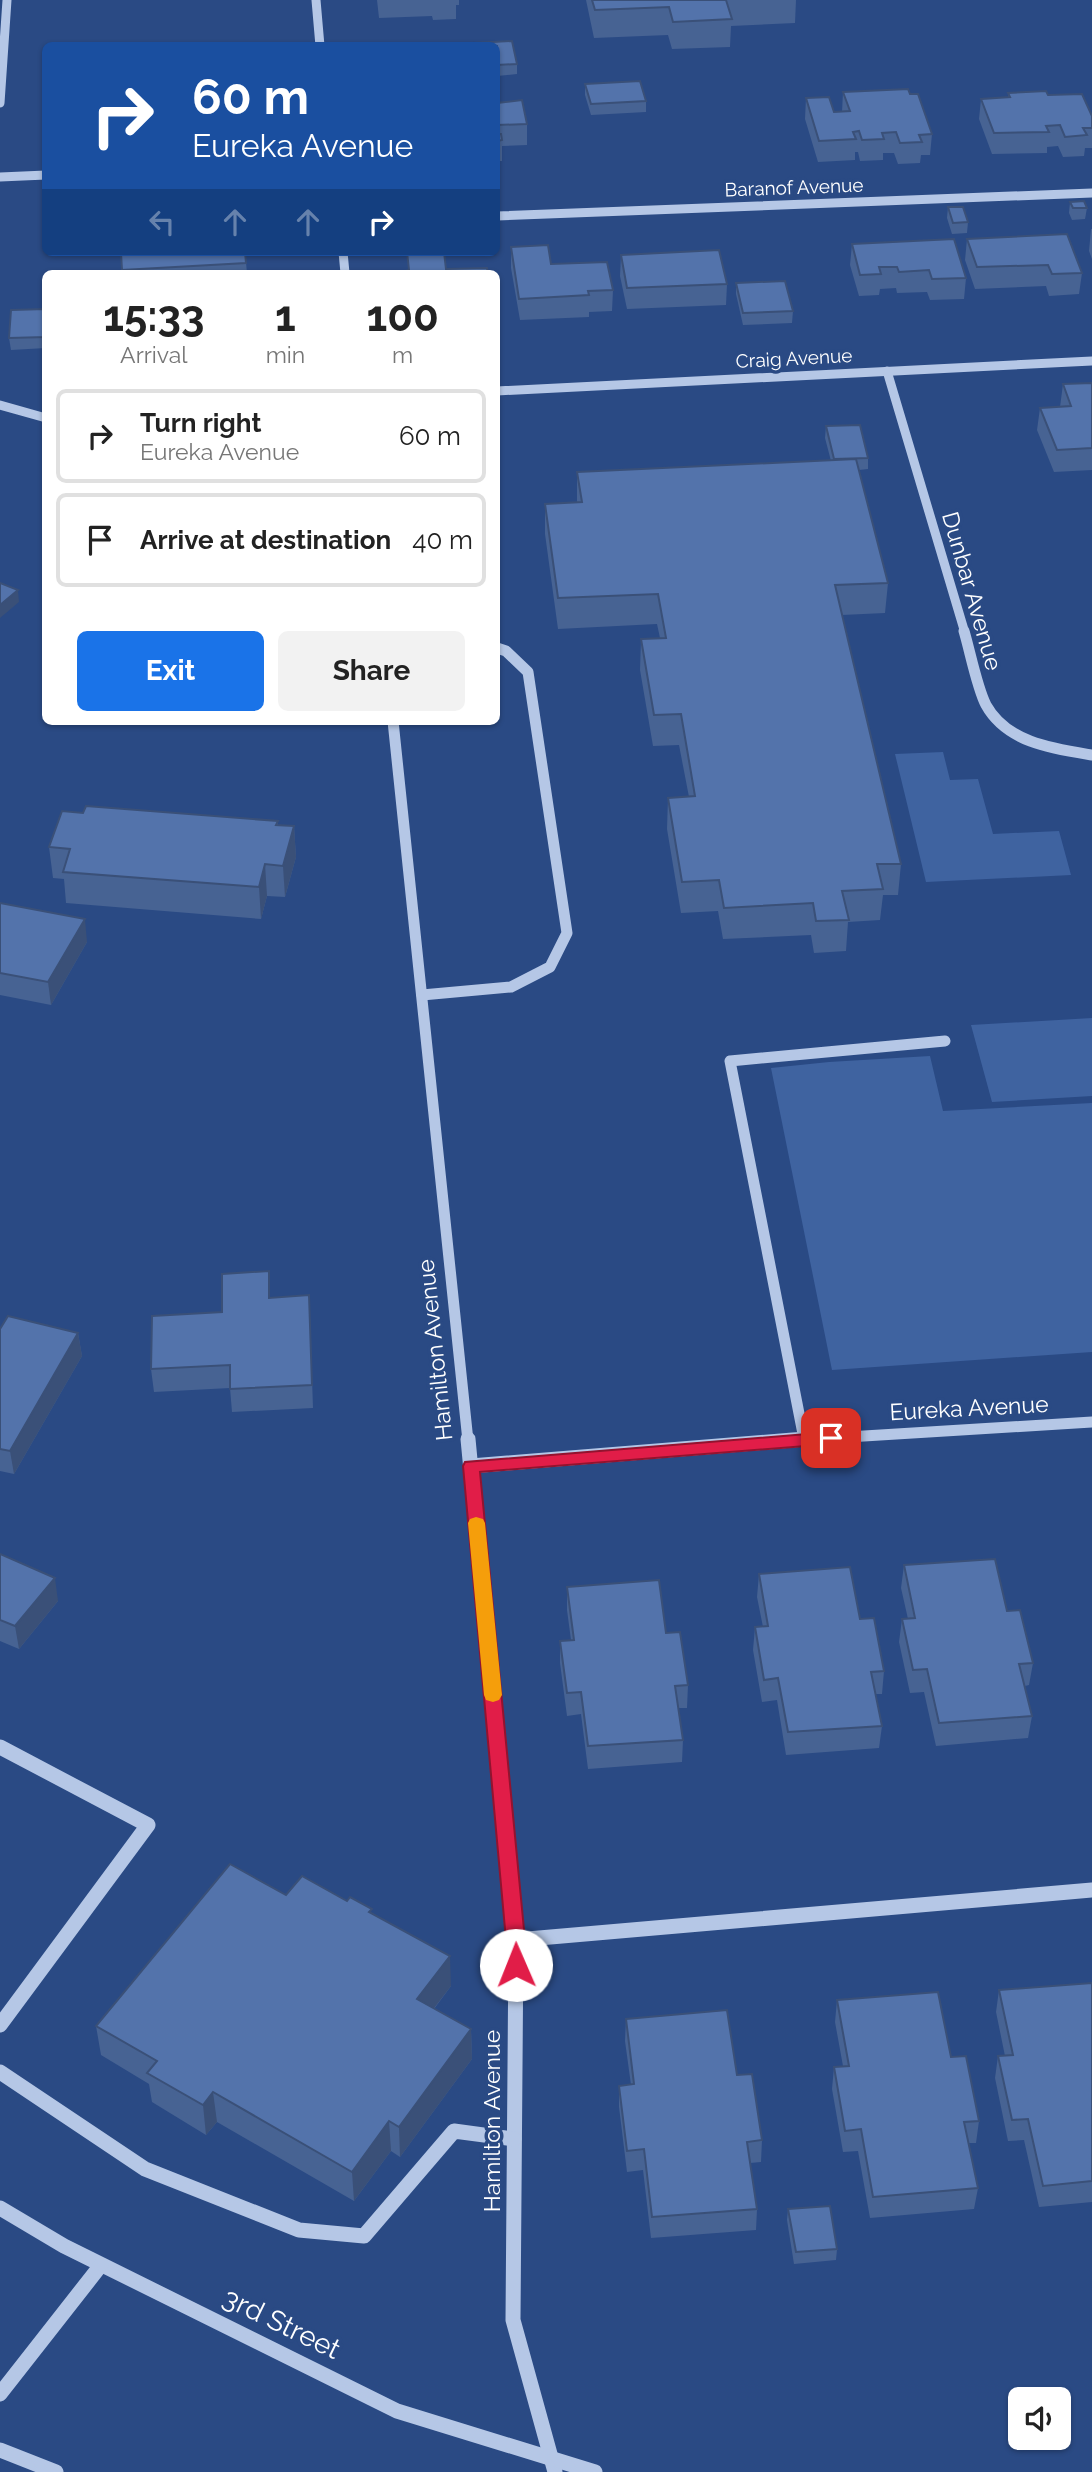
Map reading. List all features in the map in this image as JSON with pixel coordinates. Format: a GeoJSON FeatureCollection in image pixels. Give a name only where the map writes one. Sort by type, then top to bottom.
{"type":"FeatureCollection","features":[{"type":"Feature","properties":{"kind":"street"},"geometry":{"type":"LineString","coordinates":[[0,103],[3,15],[7,0]]}},
{"type":"Feature","properties":{"kind":"street"},"geometry":{"type":"LineString","coordinates":[[316,0],[320,42]]}},
{"type":"Feature","properties":{"kind":"street"},"geometry":{"type":"LineString","coordinates":[[0,177],[42,174]]}},
{"type":"Feature","properties":{"kind":"street","name":"Baranof Avenue"},"geometry":{"type":"LineString","coordinates":[[500,216],[1092,192]]}},
{"type":"Feature","properties":{"kind":"street","name":"Craig Avenue"},"geometry":{"type":"LineString","coordinates":[[500,391],[1092,361]]}},
{"type":"Feature","properties":{"kind":"street","name":"Dunbar Avenue"},"geometry":{"type":"LineString","coordinates":[[887,371],[986,705],[1005,729],[1037,746],[1092,755]]}},
{"type":"Feature","properties":{"kind":"street"},"geometry":{"type":"LineString","coordinates":[[0,405],[42,417]]}},
{"type":"Feature","properties":{"kind":"street"},"geometry":{"type":"LineString","coordinates":[[422,995],[511,987],[550,967],[567,933],[528,672],[506,651],[500,649]]}},
{"type":"Feature","properties":{"kind":"street","name":"Hamilton Avenue"},"geometry":{"type":"LineString","coordinates":[[393,725],[471,1466],[516,1940],[513,2320],[553,2465]]}},
{"type":"Feature","properties":{"kind":"street"},"geometry":{"type":"LineString","coordinates":[[804,1440],[730,1061],[945,1041]]}},
{"type":"Feature","properties":{"kind":"street","name":"Eureka Avenue"},"geometry":{"type":"LineString","coordinates":[[471,1466],[804,1440],[1092,1422]]}},
{"type":"Feature","properties":{"kind":"street"},"geometry":{"type":"LineString","coordinates":[[0,1747],[148,1825],[0,2025]]}},
{"type":"Feature","properties":{"kind":"street"},"geometry":{"type":"LineString","coordinates":[[516,1940],[1092,1890]]}},
{"type":"Feature","properties":{"kind":"street"},"geometry":{"type":"LineString","coordinates":[[0,2072],[145,2169],[299,2230],[364,2236],[454,2131],[514,2139]]}},
{"type":"Feature","properties":{"kind":"street","name":"3rd Street"},"geometry":{"type":"LineString","coordinates":[[0,2208],[102,2264],[397,2410],[553,2465],[595,2472]]}},
{"type":"Feature","properties":{"kind":"street"},"geometry":{"type":"LineString","coordinates":[[0,2394],[102,2264]]}},
{"type":"Feature","properties":{"kind":"street"},"geometry":{"type":"LineString","coordinates":[[0,2450],[56,2472]]}},
{"type":"Feature","properties":{"kind":"shaded area"},"geometry":{"type":"Polygon","coordinates":[[[943,752],[950,780],[978,779],[993,834],[1059,831],[1071,875],[926,882],[895,754],[943,752]]]}},
{"type":"Feature","properties":{"kind":"shaded area"},"geometry":{"type":"Polygon","coordinates":[[[1092,1018],[1092,1096],[992,1102],[971,1025],[1092,1018]]]}},
{"type":"Feature","properties":{"kind":"shaded area"},"geometry":{"type":"Polygon","coordinates":[[[930,1056],[943,1111],[1092,1103],[1092,1352],[832,1370],[771,1068],[930,1056]]]}},
{"type":"Feature","properties":{"kind":"building"},"geometry":{"type":"Polygon","coordinates":[[[592,0],[726,0],[732,19],[673,22],[669,7],[595,10],[592,0]]]}},
{"type":"Feature","properties":{"kind":"building"},"geometry":{"type":"Polygon","coordinates":[[[512,41],[517,64],[500,65],[500,42],[493,42],[512,41]]]}},
{"type":"Feature","properties":{"kind":"building"},"geometry":{"type":"Polygon","coordinates":[[[640,81],[646,101],[591,104],[585,84],[640,81]]]}},
{"type":"Feature","properties":{"kind":"building"},"geometry":{"type":"Polygon","coordinates":[[[908,89],[910,94],[918,94],[932,134],[919,135],[922,142],[900,143],[896,132],[882,133],[884,139],[862,140],[859,131],[853,132],[856,139],[819,141],[806,98],[829,97],[834,112],[850,111],[843,92],[908,89]]]}},
{"type":"Feature","properties":{"kind":"building"},"geometry":{"type":"Polygon","coordinates":[[[1046,91],[1048,95],[1082,94],[1092,116],[1092,128],[1083,128],[1087,135],[1065,137],[1060,125],[1046,126],[1049,132],[994,133],[981,99],[1010,97],[1008,93],[1046,91]]]}},
{"type":"Feature","properties":{"kind":"building"},"geometry":{"type":"Polygon","coordinates":[[[522,100],[527,124],[500,125],[500,103],[522,100]]]}},
{"type":"Feature","properties":{"kind":"building"},"geometry":{"type":"Polygon","coordinates":[[[1084,201],[1087,208],[1073,208],[1070,202],[1084,201]]]}},
{"type":"Feature","properties":{"kind":"building"},"geometry":{"type":"Polygon","coordinates":[[[948,207],[963,207],[968,222],[953,223],[948,207]]]}},
{"type":"Feature","properties":{"kind":"building"},"geometry":{"type":"Polygon","coordinates":[[[1067,234],[1082,273],[1052,274],[1048,265],[977,267],[967,239],[1067,234]]]}},
{"type":"Feature","properties":{"kind":"building"},"geometry":{"type":"Polygon","coordinates":[[[954,239],[966,278],[932,279],[929,270],[899,272],[897,267],[879,267],[881,274],[860,275],[852,244],[954,239]]]}},
{"type":"Feature","properties":{"kind":"building"},"geometry":{"type":"Polygon","coordinates":[[[548,245],[551,264],[607,262],[613,290],[588,291],[589,295],[519,299],[511,247],[548,245]]]}},
{"type":"Feature","properties":{"kind":"building"},"geometry":{"type":"Polygon","coordinates":[[[719,250],[727,284],[627,288],[621,255],[719,250]]]}},
{"type":"Feature","properties":{"kind":"building"},"geometry":{"type":"Polygon","coordinates":[[[121,256],[245,256],[246,263],[122,270],[121,256]]]}},
{"type":"Feature","properties":{"kind":"building"},"geometry":{"type":"Polygon","coordinates":[[[407,256],[444,256],[446,269],[487,270],[409,270],[407,256]]]}},
{"type":"Feature","properties":{"kind":"building"},"geometry":{"type":"Polygon","coordinates":[[[785,281],[793,311],[743,313],[736,283],[785,281]]]}},
{"type":"Feature","properties":{"kind":"building"},"geometry":{"type":"Polygon","coordinates":[[[42,309],[42,337],[9,338],[11,310],[42,309]]]}},
{"type":"Feature","properties":{"kind":"building"},"geometry":{"type":"Polygon","coordinates":[[[1092,383],[1092,448],[1057,450],[1040,408],[1071,406],[1063,384],[1092,383]]]}},
{"type":"Feature","properties":{"kind":"building"},"geometry":{"type":"Polygon","coordinates":[[[860,425],[868,458],[834,459],[826,426],[860,425]]]}},
{"type":"Feature","properties":{"kind":"building"},"geometry":{"type":"Polygon","coordinates":[[[856,459],[888,583],[835,585],[901,864],[877,864],[883,889],[842,891],[849,920],[816,921],[813,903],[724,908],[719,880],[682,882],[668,798],[695,796],[681,714],[654,715],[641,639],[666,638],[658,594],[558,598],[545,504],[582,502],[577,472],[856,459]]]}},
{"type":"Feature","properties":{"kind":"building"},"geometry":{"type":"Polygon","coordinates":[[[0,583],[18,590],[0,605],[0,583]]]}},
{"type":"Feature","properties":{"kind":"building"},"geometry":{"type":"Polygon","coordinates":[[[86,806],[278,821],[276,825],[294,826],[283,866],[265,864],[259,887],[63,872],[70,849],[49,847],[62,811],[83,813],[86,806]]]}},
{"type":"Feature","properties":{"kind":"building"},"geometry":{"type":"Polygon","coordinates":[[[0,903],[85,919],[48,982],[0,973],[0,903]]]}},
{"type":"Feature","properties":{"kind":"building"},"geometry":{"type":"Polygon","coordinates":[[[269,1271],[269,1298],[309,1295],[312,1385],[230,1389],[230,1365],[151,1369],[152,1316],[222,1312],[222,1274],[269,1271]]]}},
{"type":"Feature","properties":{"kind":"building"},"geometry":{"type":"Polygon","coordinates":[[[8,1316],[78,1333],[10,1451],[0,1449],[0,1329],[8,1316]]]}},
{"type":"Feature","properties":{"kind":"building"},"geometry":{"type":"Polygon","coordinates":[[[0,1554],[55,1578],[15,1626],[0,1620],[0,1554]]]}},
{"type":"Feature","properties":{"kind":"building"},"geometry":{"type":"Polygon","coordinates":[[[995,1559],[1007,1611],[1020,1610],[1033,1663],[1019,1664],[1032,1716],[939,1723],[927,1669],[913,1670],[902,1619],[915,1618],[904,1565],[995,1559]]]}},
{"type":"Feature","properties":{"kind":"building"},"geometry":{"type":"Polygon","coordinates":[[[850,1567],[860,1619],[874,1618],[884,1671],[871,1672],[882,1726],[788,1732],[778,1678],[764,1680],[755,1627],[768,1626],[759,1574],[850,1567]]]}},
{"type":"Feature","properties":{"kind":"building"},"geometry":{"type":"Polygon","coordinates":[[[659,1580],[666,1633],[680,1632],[688,1685],[675,1686],[683,1740],[588,1746],[581,1692],[567,1693],[560,1641],[574,1640],[567,1587],[659,1580]]]}},
{"type":"Feature","properties":{"kind":"building"},"geometry":{"type":"Polygon","coordinates":[[[230,1864],[286,1895],[302,1876],[347,1901],[350,1897],[372,1909],[369,1912],[450,1956],[417,1999],[471,2029],[399,2127],[389,2121],[352,2172],[213,2092],[203,2105],[147,2073],[157,2061],[96,2026],[230,1864]]]}},
{"type":"Feature","properties":{"kind":"building"},"geometry":{"type":"Polygon","coordinates":[[[1092,1983],[1092,2181],[1043,2186],[1028,2119],[1012,2120],[998,2056],[1013,2055],[999,1990],[1092,1983]]]}},
{"type":"Feature","properties":{"kind":"building"},"geometry":{"type":"Polygon","coordinates":[[[938,1992],[951,2057],[966,2056],[979,2121],[964,2122],[978,2188],[873,2197],[861,2129],[845,2131],[834,2067],[849,2066],[837,2000],[938,1992]]]}},
{"type":"Feature","properties":{"kind":"building"},"geometry":{"type":"Polygon","coordinates":[[[727,2010],[737,2075],[752,2074],[762,2140],[747,2142],[757,2209],[652,2217],[644,2149],[627,2151],[619,2086],[634,2084],[626,2019],[727,2010]]]}},
{"type":"Feature","properties":{"kind":"building"},"geometry":{"type":"Polygon","coordinates":[[[830,2206],[837,2249],[796,2252],[788,2209],[830,2206]]]}},
{"type":"Feature","properties":{"kind":"slow traffic"},"geometry":{"type":"LineString","coordinates":[[476,1523],[493,1695]]}},
{"type":"Feature","properties":{"kind":"route"},"geometry":{"type":"LineString","coordinates":[[516,1965],[516,1940],[471,1466],[831,1438]]}}]}
